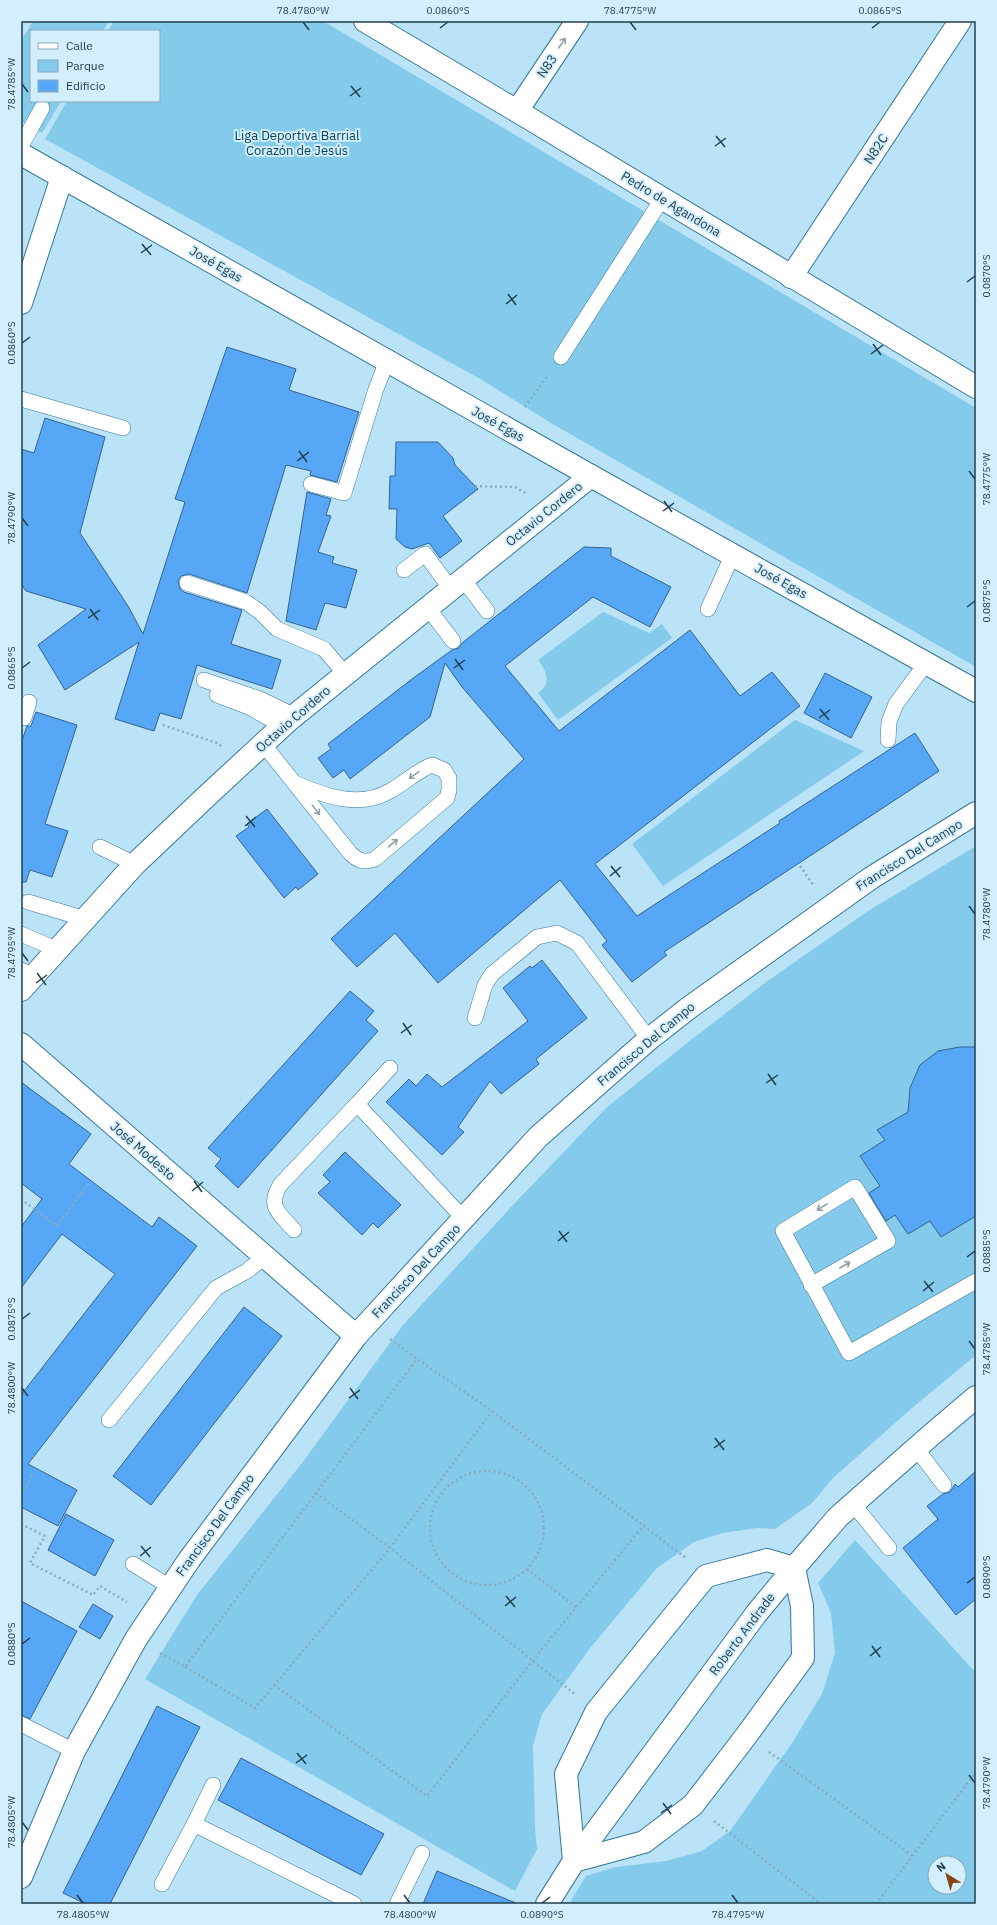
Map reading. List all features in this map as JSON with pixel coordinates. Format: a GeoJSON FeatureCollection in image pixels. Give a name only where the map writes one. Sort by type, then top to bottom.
{"type":"FeatureCollection","features":[{"type":"Feature","properties":{"kind":"street","name":"Pedro de Agandona"},"geometry":{"type":"LineString","coordinates":[[365,21],[976,387]]}},
{"type":"Feature","properties":{"kind":"street","name":"N83"},"geometry":{"type":"LineString","coordinates":[[517,111],[577,21]]}},
{"type":"Feature","properties":{"kind":"street","name":"N82C"},"geometry":{"type":"LineString","coordinates":[[791,277],[960,21]]}},
{"type":"Feature","properties":{"kind":"street","name":"José Egas"},"geometry":{"type":"LineString","coordinates":[[21,154],[508,430],[927,662],[976,691]]}},
{"type":"Feature","properties":{"kind":"street"},"geometry":{"type":"LineString","coordinates":[[21,303],[62,177]]}},
{"type":"Feature","properties":{"kind":"street","name":"Octavio Cordero"},"geometry":{"type":"LineString","coordinates":[[25,979],[58,950],[135,864],[289,721],[345,674],[591,476]]}},
{"type":"Feature","properties":{"kind":"street","name":"Francisco Del Campo"},"geometry":{"type":"LineString","coordinates":[[21,1877],[74,1751],[136,1639],[194,1553],[362,1329],[538,1138],[649,1039],[690,1006],[871,878],[976,813]]}},
{"type":"Feature","properties":{"kind":"street","name":"José Modesto"},"geometry":{"type":"LineString","coordinates":[[21,1044],[266,1256],[362,1329]]}},
{"type":"Feature","properties":{"kind":"street","name":"Roberto Andrade"},"geometry":{"type":"LineString","coordinates":[[547,1904],[574,1860],[756,1614],[794,1568],[838,1517],[976,1397]]}},
{"type":"Feature","properties":{"kind":"street"},"geometry":{"type":"LineString","coordinates":[[767,1560],[794,1568],[802,1606],[803,1658],[693,1805],[644,1842],[574,1860],[566,1774],[596,1712],[706,1576],[767,1560]]}},
{"type":"Feature","properties":{"kind":"lane"},"geometry":{"type":"LineString","coordinates":[[21,146],[42,108]]}},
{"type":"Feature","properties":{"kind":"lane"},"geometry":{"type":"LineString","coordinates":[[561,357],[662,199]]}},
{"type":"Feature","properties":{"kind":"lane"},"geometry":{"type":"LineString","coordinates":[[310,484],[344,493],[376,389],[387,361]]}},
{"type":"Feature","properties":{"kind":"lane"},"geometry":{"type":"LineString","coordinates":[[21,399],[123,428]]}},
{"type":"Feature","properties":{"kind":"lane"},"geometry":{"type":"LineString","coordinates":[[404,570],[425,554],[487,611]]}},
{"type":"Feature","properties":{"kind":"lane"},"geometry":{"type":"LineString","coordinates":[[708,609],[733,554]]}},
{"type":"Feature","properties":{"kind":"lane"},"geometry":{"type":"LineString","coordinates":[[187,583],[246,602],[260,612],[277,629],[324,649],[345,674]]}},
{"type":"Feature","properties":{"kind":"lane"},"geometry":{"type":"LineString","coordinates":[[428,608],[453,641]]}},
{"type":"Feature","properties":{"kind":"lane"},"geometry":{"type":"LineString","coordinates":[[888,740],[889,722],[896,704],[927,662]]}},
{"type":"Feature","properties":{"kind":"lane"},"geometry":{"type":"LineString","coordinates":[[203,685],[249,707],[289,721]]}},
{"type":"Feature","properties":{"kind":"lane"},"geometry":{"type":"LineString","coordinates":[[21,717],[24,718],[29,702]]}},
{"type":"Feature","properties":{"kind":"lane"},"geometry":{"type":"LineString","coordinates":[[264,744],[350,853],[356,859],[368,862],[375,859],[447,798],[450,782],[447,773],[444,770],[432,765],[423,768],[391,791],[377,798],[364,800],[326,796],[295,783]]}},
{"type":"Feature","properties":{"kind":"lane"},"geometry":{"type":"LineString","coordinates":[[100,847],[135,864]]}},
{"type":"Feature","properties":{"kind":"lane"},"geometry":{"type":"LineString","coordinates":[[28,902],[86,919]]}},
{"type":"Feature","properties":{"kind":"lane"},"geometry":{"type":"LineString","coordinates":[[475,1018],[485,985],[492,974],[537,937],[557,933],[577,943],[649,1039]]}},
{"type":"Feature","properties":{"kind":"lane"},"geometry":{"type":"LineString","coordinates":[[21,934],[58,950]]}},
{"type":"Feature","properties":{"kind":"lane"},"geometry":{"type":"LineString","coordinates":[[294,1230],[276,1210],[274,1195],[280,1185],[390,1068]]}},
{"type":"Feature","properties":{"kind":"lane"},"geometry":{"type":"LineString","coordinates":[[357,1104],[464,1219]]}},
{"type":"Feature","properties":{"kind":"lane"},"geometry":{"type":"LineString","coordinates":[[811,1285],[888,1241],[856,1187],[783,1231],[811,1285],[849,1353],[976,1281]]}},
{"type":"Feature","properties":{"kind":"lane"},"geometry":{"type":"LineString","coordinates":[[110,1420],[216,1288],[247,1270],[266,1256]]}},
{"type":"Feature","properties":{"kind":"lane"},"geometry":{"type":"LineString","coordinates":[[916,1448],[944,1485]]}},
{"type":"Feature","properties":{"kind":"lane"},"geometry":{"type":"LineString","coordinates":[[853,1504],[889,1548]]}},
{"type":"Feature","properties":{"kind":"lane"},"geometry":{"type":"LineString","coordinates":[[133,1564],[170,1587]]}},
{"type":"Feature","properties":{"kind":"lane"},"geometry":{"type":"LineString","coordinates":[[21,1724],[74,1751]]}},
{"type":"Feature","properties":{"kind":"lane"},"geometry":{"type":"LineString","coordinates":[[162,1884],[213,1785]]}},
{"type":"Feature","properties":{"kind":"lane"},"geometry":{"type":"LineString","coordinates":[[194,1824],[354,1904]]}},
{"type":"Feature","properties":{"kind":"lane"},"geometry":{"type":"LineString","coordinates":[[397,1904],[422,1853]]}},
{"type":"Feature","properties":{"kind":"path"},"geometry":{"type":"LineString","coordinates":[[508,430],[561,357]]}},
{"type":"Feature","properties":{"kind":"path"},"geometry":{"type":"LineString","coordinates":[[470,486],[515,487],[551,508]]}},
{"type":"Feature","properties":{"kind":"path"},"geometry":{"type":"LineString","coordinates":[[163,725],[217,743],[240,765]]}},
{"type":"Feature","properties":{"kind":"path"},"geometry":{"type":"LineString","coordinates":[[21,1199],[57,1226],[88,1184]]}},
{"type":"Feature","properties":{"kind":"path"},"geometry":{"type":"LineString","coordinates":[[362,1329],[417,1359],[492,1411],[675,1548],[706,1576]]}},
{"type":"Feature","properties":{"kind":"path"},"geometry":{"type":"LineString","coordinates":[[185,1667],[417,1359]]}},
{"type":"Feature","properties":{"kind":"path"},"geometry":{"type":"LineString","coordinates":[[136,1639],[255,1708],[390,1548],[492,1411]]}},
{"type":"Feature","properties":{"kind":"path"},"geometry":{"type":"LineString","coordinates":[[476,1472],[492,1472],[508,1475],[518,1480],[534,1495],[541,1509],[544,1525],[542,1541],[537,1556],[527,1569],[514,1578],[498,1584],[482,1585],[466,1581],[452,1574],[441,1562],[433,1548],[430,1532],[432,1516],[438,1500],[448,1488],[461,1478],[476,1472]]}},
{"type":"Feature","properties":{"kind":"path"},"geometry":{"type":"LineString","coordinates":[[21,1495],[33,1474]]}},
{"type":"Feature","properties":{"kind":"path"},"geometry":{"type":"LineString","coordinates":[[316,1493],[390,1548],[533,1660],[596,1712]]}},
{"type":"Feature","properties":{"kind":"path"},"geometry":{"type":"LineString","coordinates":[[21,1524],[45,1536],[30,1563],[93,1595],[100,1586],[152,1615]]}},
{"type":"Feature","properties":{"kind":"path"},"geometry":{"type":"LineString","coordinates":[[274,1685],[427,1796],[533,1660],[644,1525]]}},
{"type":"Feature","properties":{"kind":"path"},"geometry":{"type":"LineString","coordinates":[[527,1569],[576,1607]]}},
{"type":"Feature","properties":{"kind":"path"},"geometry":{"type":"LineString","coordinates":[[746,1736],[913,1856]]}},
{"type":"Feature","properties":{"kind":"path"},"geometry":{"type":"LineString","coordinates":[[876,1904],[976,1772]]}},
{"type":"Feature","properties":{"kind":"path"},"geometry":{"type":"LineString","coordinates":[[693,1805],[821,1904]]}},
{"type":"Feature","properties":{"kind":"green space"},"geometry":{"type":"Polygon","coordinates":[[[33,21],[109,21],[104,30],[30,30],[30,102],[60,102],[42,133],[21,121],[21,41],[33,21]]]}},
{"type":"Feature","properties":{"kind":"green space","name":"Liga Deportiva Barrial Corazón de Jesús"},"geometry":{"type":"Polygon","coordinates":[[[114,21],[323,21],[976,408],[976,667],[551,423],[482,380],[45,139],[66,102],[160,102],[160,30],[109,30],[114,21]]]}},
{"type":"Feature","properties":{"kind":"green space"},"geometry":{"type":"Polygon","coordinates":[[[603,612],[649,633],[662,624],[672,638],[558,720],[538,693],[545,685],[547,677],[538,660],[603,612]]]}},
{"type":"Feature","properties":{"kind":"green space"},"geometry":{"type":"Polygon","coordinates":[[[795,720],[864,751],[663,886],[632,844],[795,720]]]}},
{"type":"Feature","properties":{"kind":"green space"},"geometry":{"type":"Polygon","coordinates":[[[976,846],[976,1355],[912,1408],[833,1478],[812,1503],[775,1529],[757,1528],[722,1533],[694,1542],[657,1568],[591,1647],[542,1714],[533,1746],[537,1849],[515,1891],[145,1679],[197,1595],[302,1463],[403,1325],[512,1206],[606,1108],[769,980],[868,911],[976,846]]]}},
{"type":"Feature","properties":{"kind":"green space"},"geometry":{"type":"Polygon","coordinates":[[[855,1540],[976,1673],[976,1904],[569,1904],[586,1876],[616,1867],[666,1861],[702,1851],[730,1831],[792,1743],[822,1694],[835,1653],[831,1613],[818,1583],[855,1540]]]}},
{"type":"Feature","properties":{"kind":"building"},"geometry":{"type":"Polygon","coordinates":[[[227,347],[296,369],[289,390],[359,412],[337,482],[310,475],[311,471],[286,465],[247,593],[189,574],[181,576],[178,581],[180,589],[184,592],[242,610],[231,644],[281,660],[272,689],[197,665],[181,719],[160,713],[154,731],[115,719],[139,642],[65,690],[38,645],[86,609],[26,591],[21,584],[21,449],[34,453],[45,418],[105,437],[80,533],[128,606],[143,634],[185,502],[175,499],[227,347]]]}},
{"type":"Feature","properties":{"kind":"building"},"geometry":{"type":"Polygon","coordinates":[[[396,442],[438,442],[453,458],[455,465],[478,489],[443,516],[462,541],[440,558],[429,543],[412,549],[405,547],[396,539],[397,509],[389,509],[390,476],[395,476],[396,442]]]}},
{"type":"Feature","properties":{"kind":"building"},"geometry":{"type":"Polygon","coordinates":[[[307,492],[331,499],[326,515],[331,516],[318,552],[334,557],[332,563],[357,570],[346,608],[325,603],[316,630],[286,621],[307,492]]]}},
{"type":"Feature","properties":{"kind":"building"},"geometry":{"type":"Polygon","coordinates":[[[584,547],[611,548],[611,556],[671,587],[650,627],[593,597],[505,666],[559,731],[690,630],[740,696],[772,672],[800,706],[595,864],[637,916],[780,823],[779,821],[915,733],[939,771],[664,952],[667,955],[632,982],[602,945],[607,941],[560,880],[438,983],[395,933],[357,967],[331,939],[524,759],[462,687],[445,663],[430,717],[350,779],[344,770],[333,778],[318,758],[331,749],[328,744],[412,679],[452,650],[459,648],[462,643],[584,547]]]}},
{"type":"Feature","properties":{"kind":"building"},"geometry":{"type":"Polygon","coordinates":[[[825,673],[872,697],[851,738],[804,713],[825,673]]]}},
{"type":"Feature","properties":{"kind":"building"},"geometry":{"type":"Polygon","coordinates":[[[36,712],[77,725],[45,824],[68,831],[52,877],[30,870],[26,882],[21,882],[21,743],[27,726],[31,726],[36,712]]]}},
{"type":"Feature","properties":{"kind":"building"},"geometry":{"type":"Polygon","coordinates":[[[267,809],[318,874],[298,890],[296,887],[284,898],[236,836],[249,827],[247,824],[267,809]]]}},
{"type":"Feature","properties":{"kind":"building"},"geometry":{"type":"Polygon","coordinates":[[[542,960],[587,1018],[536,1059],[539,1064],[501,1094],[490,1081],[458,1127],[464,1132],[442,1155],[386,1102],[409,1079],[416,1086],[427,1074],[442,1087],[528,1021],[503,988],[530,966],[532,968],[542,960]]]}},
{"type":"Feature","properties":{"kind":"building"},"geometry":{"type":"Polygon","coordinates":[[[350,991],[374,1011],[366,1020],[378,1031],[238,1188],[215,1166],[221,1159],[208,1148],[350,991]]]}},
{"type":"Feature","properties":{"kind":"building"},"geometry":{"type":"Polygon","coordinates":[[[960,1047],[976,1047],[976,1216],[941,1237],[930,1221],[908,1234],[895,1215],[886,1221],[869,1193],[880,1186],[860,1156],[885,1140],[877,1130],[908,1112],[910,1088],[920,1065],[938,1051],[960,1047]]]}},
{"type":"Feature","properties":{"kind":"building"},"geometry":{"type":"Polygon","coordinates":[[[21,1082],[91,1134],[69,1164],[152,1227],[159,1217],[197,1246],[28,1464],[77,1490],[58,1526],[21,1507],[21,1395],[115,1274],[62,1234],[21,1288],[21,1227],[42,1199],[21,1183],[21,1082]]]}},
{"type":"Feature","properties":{"kind":"building"},"geometry":{"type":"Polygon","coordinates":[[[345,1152],[401,1205],[378,1228],[373,1223],[362,1235],[318,1193],[330,1182],[323,1175],[345,1152]]]}},
{"type":"Feature","properties":{"kind":"building"},"geometry":{"type":"Polygon","coordinates":[[[244,1307],[282,1336],[151,1505],[113,1476],[244,1307]]]}},
{"type":"Feature","properties":{"kind":"building"},"geometry":{"type":"Polygon","coordinates":[[[976,1471],[976,1599],[956,1615],[903,1548],[938,1519],[927,1506],[943,1494],[950,1492],[955,1484],[958,1487],[976,1471]]]}},
{"type":"Feature","properties":{"kind":"building"},"geometry":{"type":"Polygon","coordinates":[[[66,1514],[114,1540],[95,1576],[48,1550],[66,1514]]]}},
{"type":"Feature","properties":{"kind":"building"},"geometry":{"type":"Polygon","coordinates":[[[21,1601],[77,1631],[30,1719],[21,1715],[21,1601]]]}},
{"type":"Feature","properties":{"kind":"building"},"geometry":{"type":"Polygon","coordinates":[[[93,1604],[113,1616],[100,1639],[79,1627],[93,1604]]]}},
{"type":"Feature","properties":{"kind":"building"},"geometry":{"type":"Polygon","coordinates":[[[157,1706],[200,1727],[110,1904],[86,1904],[63,1893],[157,1706]]]}},
{"type":"Feature","properties":{"kind":"building"},"geometry":{"type":"Polygon","coordinates":[[[241,1758],[384,1834],[361,1875],[218,1800],[241,1758]]]}},
{"type":"Feature","properties":{"kind":"building"},"geometry":{"type":"Polygon","coordinates":[[[437,1871],[516,1903],[423,1904],[437,1871]]]}}]}
